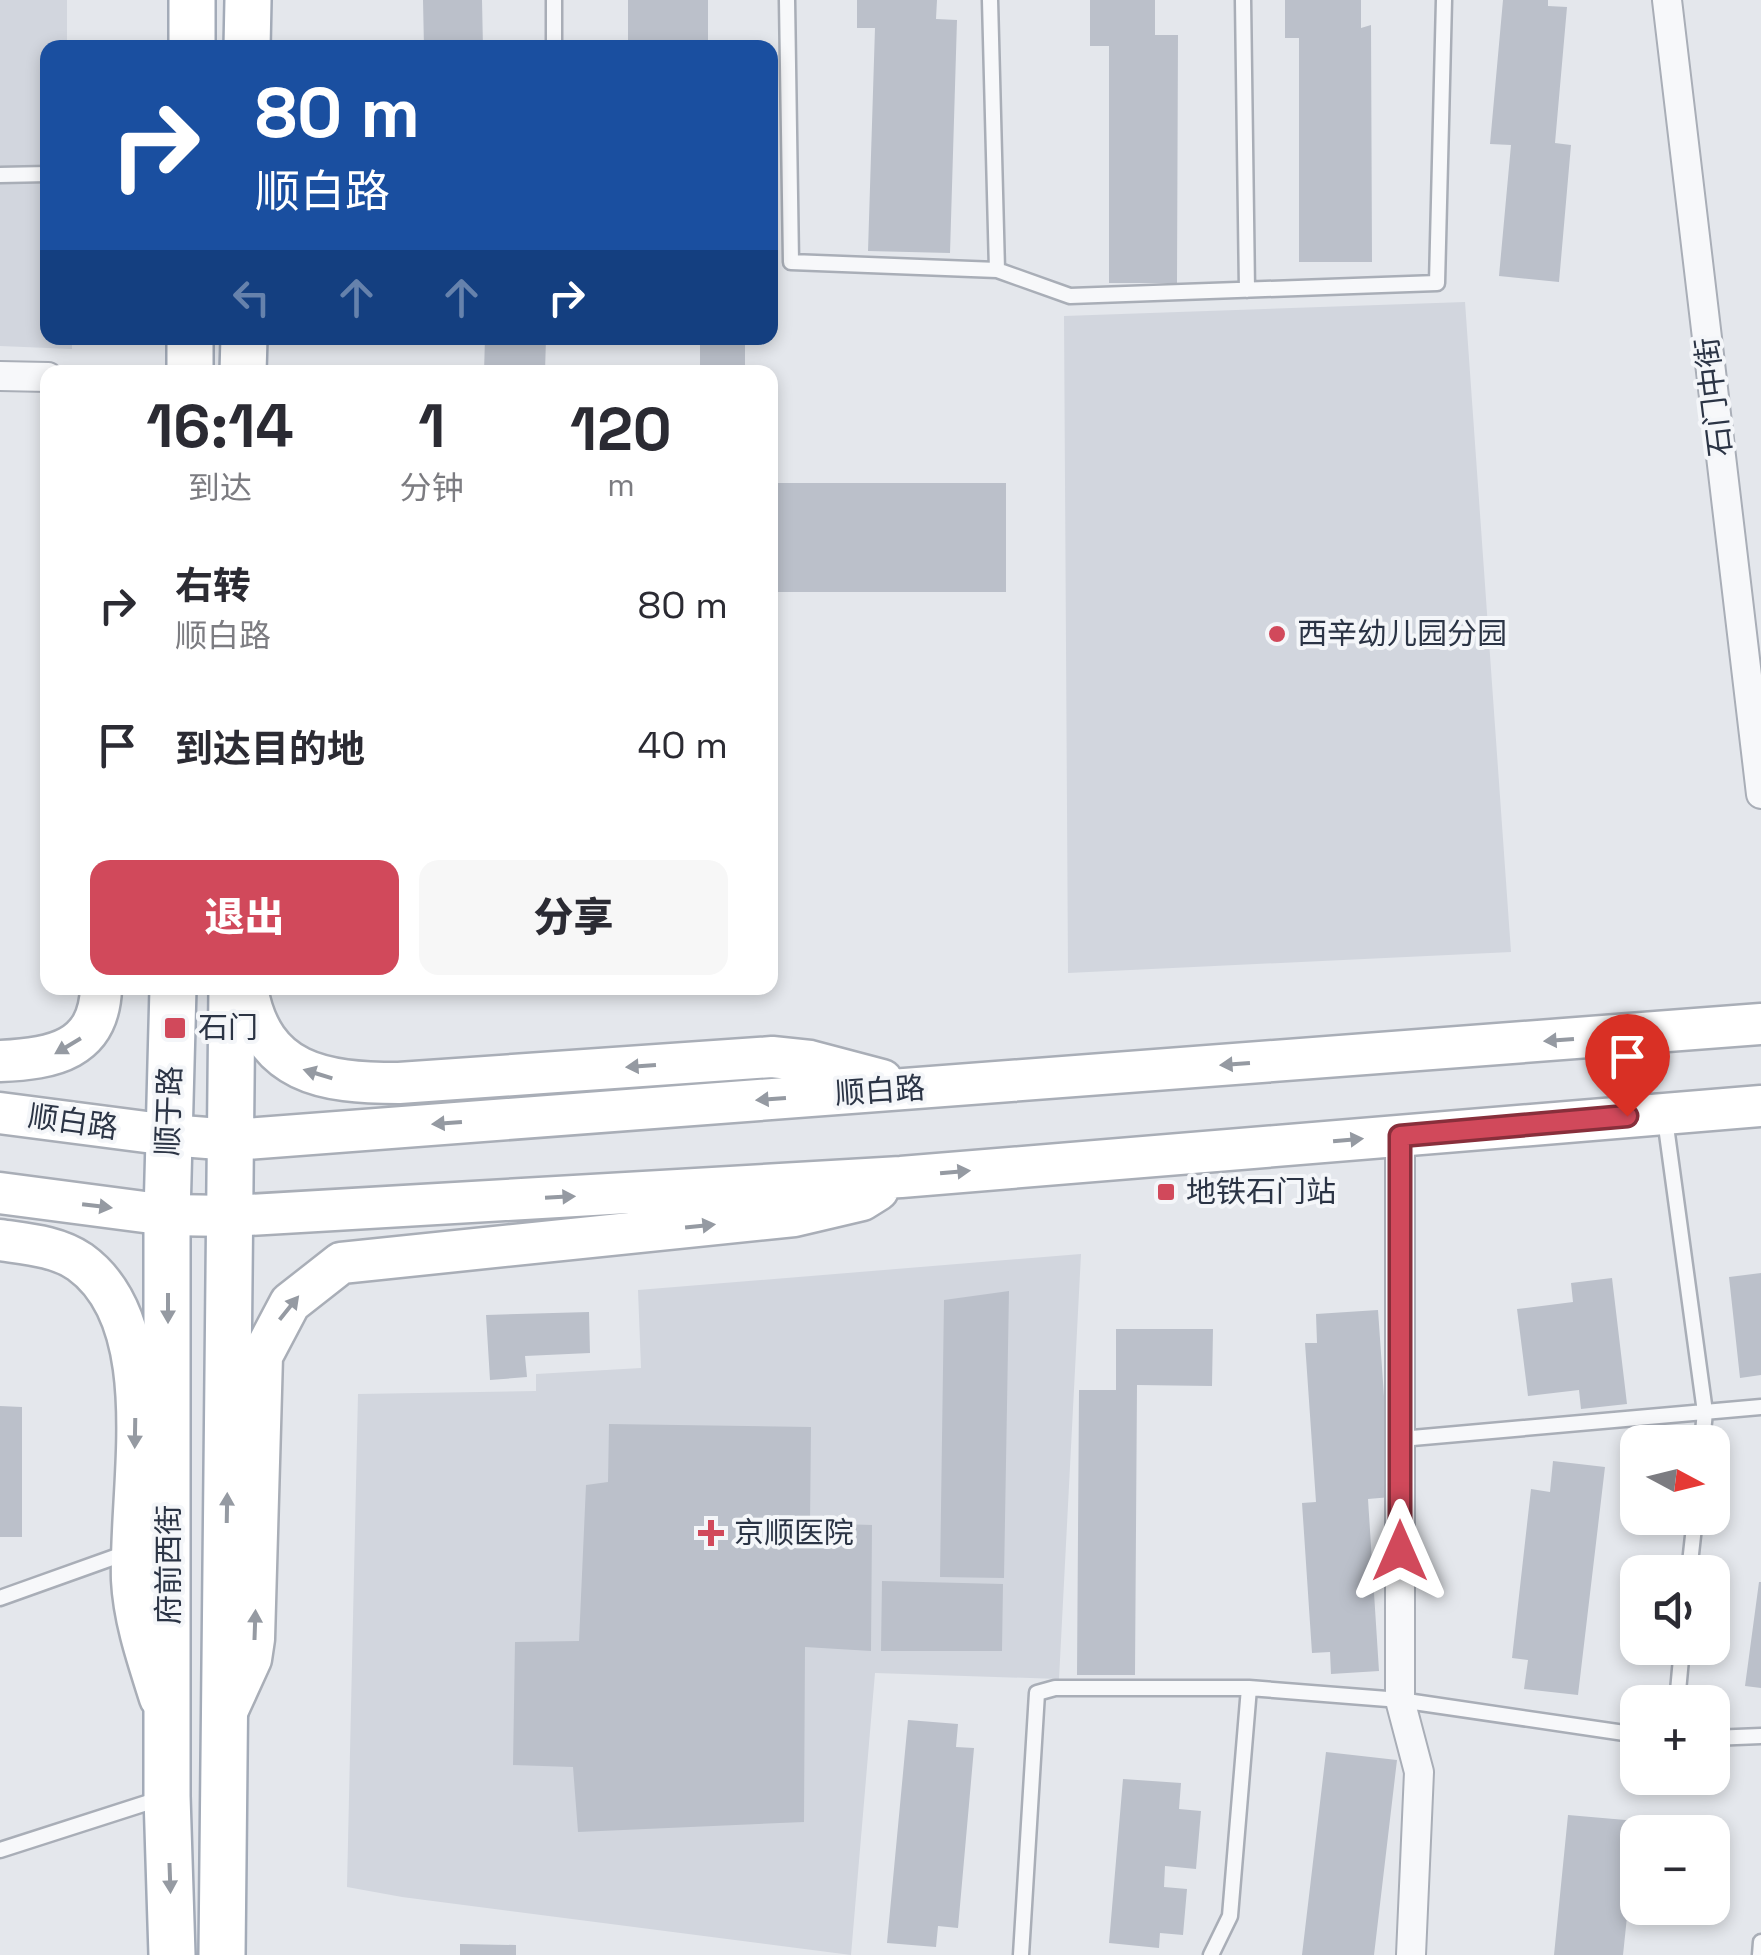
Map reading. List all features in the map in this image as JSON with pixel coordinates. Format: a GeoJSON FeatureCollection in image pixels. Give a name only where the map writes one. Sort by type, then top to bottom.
{"type":"FeatureCollection","features":[{"type":"Feature","properties":{"kind":"main road"},"geometry":{"type":"LineString","coordinates":[[192,0],[192,40]]}},
{"type":"Feature","properties":{"kind":"main road"},"geometry":{"type":"LineString","coordinates":[[247,40],[248,0]]}},
{"type":"Feature","properties":{"kind":"main road"},"geometry":{"type":"LineString","coordinates":[[0,1061],[34,1060],[67,1051],[86,1034],[99,1014],[100,995]]}},
{"type":"Feature","properties":{"kind":"main road","name":"顺于路"},"geometry":{"type":"LineString","coordinates":[[168,1175],[173,995]]}},
{"type":"Feature","properties":{"kind":"main road","name":"顺于路"},"geometry":{"type":"LineString","coordinates":[[232,995],[232,1177]]}},
{"type":"Feature","properties":{"kind":"main road"},"geometry":{"type":"LineString","coordinates":[[249,995],[258,1030],[278,1055],[297,1068],[322,1077],[356,1083],[772,1057],[848,1070],[910,1088]]}},
{"type":"Feature","properties":{"kind":"main road","name":"顺白路"},"geometry":{"type":"LineString","coordinates":[[0,1112],[168,1175],[232,1177],[910,1088],[1761,1024]]}},
{"type":"Feature","properties":{"kind":"main road","name":"顺白路"},"geometry":{"type":"LineString","coordinates":[[0,1193],[168,1175],[900,1177],[1761,1106]]}},
{"type":"Feature","properties":{"kind":"main road","name":"府前西街"},"geometry":{"type":"LineString","coordinates":[[168,1175],[151,1544],[168,1722],[172,1955]]}},
{"type":"Feature","properties":{"kind":"main road","name":"府前西街"},"geometry":{"type":"LineString","coordinates":[[222,1955],[232,1177]]}},
{"type":"Feature","properties":{"kind":"main road"},"geometry":{"type":"LineString","coordinates":[[224,1716],[252,1659],[262,1356],[290,1303],[305,1290],[342,1264],[794,1216],[862,1200],[900,1177]]}},
{"type":"Feature","properties":{"kind":"main road"},"geometry":{"type":"LineString","coordinates":[[0,1240],[55,1249],[78,1261],[100,1280],[122,1314],[136,1370],[151,1544]]}},
{"type":"Feature","properties":{"kind":"street","name":"石门中街"},"geometry":{"type":"LineString","coordinates":[[1667,0],[1761,794]]}},
{"type":"Feature","properties":{"kind":"street"},"geometry":{"type":"LineString","coordinates":[[0,376],[40,378]]}},
{"type":"Feature","properties":{"kind":"street"},"geometry":{"type":"LineString","coordinates":[[1400,1136],[1400,1700],[1419,1772],[1411,1955]]}},
{"type":"Feature","properties":{"kind":"lane"},"geometry":{"type":"LineString","coordinates":[[554,0],[554,40]]}},
{"type":"Feature","properties":{"kind":"lane"},"geometry":{"type":"LineString","coordinates":[[787,0],[791,262],[998,270],[1070,296],[1437,282],[1444,0]]}},
{"type":"Feature","properties":{"kind":"lane"},"geometry":{"type":"LineString","coordinates":[[990,0],[998,270]]}},
{"type":"Feature","properties":{"kind":"lane"},"geometry":{"type":"LineString","coordinates":[[1243,0],[1247,290]]}},
{"type":"Feature","properties":{"kind":"lane"},"geometry":{"type":"LineString","coordinates":[[0,174],[40,174]]}},
{"type":"Feature","properties":{"kind":"lane"},"geometry":{"type":"LineString","coordinates":[[778,177],[790,177]]}},
{"type":"Feature","properties":{"kind":"lane"},"geometry":{"type":"LineString","coordinates":[[1664,1113],[1704,1425]]}},
{"type":"Feature","properties":{"kind":"lane"},"geometry":{"type":"LineString","coordinates":[[1401,1439],[1761,1407]]}},
{"type":"Feature","properties":{"kind":"lane"},"geometry":{"type":"LineString","coordinates":[[0,1598],[151,1544]]}},
{"type":"Feature","properties":{"kind":"lane"},"geometry":{"type":"LineString","coordinates":[[1022,1955],[1036,1693],[1055,1688],[1249,1688],[1400,1700],[1620,1732]]}},
{"type":"Feature","properties":{"kind":"lane"},"geometry":{"type":"LineString","coordinates":[[1211,1955],[1230,1916],[1249,1688]]}},
{"type":"Feature","properties":{"kind":"lane"},"geometry":{"type":"LineString","coordinates":[[1730,1737],[1761,1736]]}},
{"type":"Feature","properties":{"kind":"lane"},"geometry":{"type":"LineString","coordinates":[[0,1850],[167,1796]]}},
{"type":"Feature","properties":{"kind":"lane"},"geometry":{"type":"LineString","coordinates":[[1760,1955],[1761,1942]]}},
{"type":"Feature","properties":{"kind":"shaded area"},"geometry":{"type":"Polygon","coordinates":[[[0,0],[67,0],[67,40],[40,40],[40,345],[72,345],[72,349],[0,346],[0,0]]]}},
{"type":"Feature","properties":{"kind":"shaded area","name":"西辛幼儿园分园"},"geometry":{"type":"Polygon","coordinates":[[[1465,302],[1511,952],[1068,973],[1064,316],[1465,302]]]}},
{"type":"Feature","properties":{"kind":"shaded area","name":"京顺医院"},"geometry":{"type":"Polygon","coordinates":[[[1081,1254],[1059,1679],[875,1673],[851,1955],[347,1887],[358,1394],[536,1391],[536,1374],[641,1368],[638,1290],[1081,1254]]]}},
{"type":"Feature","properties":{"kind":"building"},"geometry":{"type":"Polygon","coordinates":[[[423,0],[482,0],[483,40],[424,40],[423,0]]]}},
{"type":"Feature","properties":{"kind":"building"},"geometry":{"type":"Polygon","coordinates":[[[628,0],[708,0],[708,40],[628,40],[628,0]]]}},
{"type":"Feature","properties":{"kind":"building"},"geometry":{"type":"Polygon","coordinates":[[[857,0],[937,0],[936,19],[957,20],[950,253],[868,251],[875,28],[857,28],[857,0]]]}},
{"type":"Feature","properties":{"kind":"building"},"geometry":{"type":"Polygon","coordinates":[[[1090,0],[1155,0],[1155,35],[1178,35],[1177,283],[1109,283],[1109,46],[1090,46],[1090,0]]]}},
{"type":"Feature","properties":{"kind":"building"},"geometry":{"type":"Polygon","coordinates":[[[1285,0],[1361,0],[1361,28],[1371,25],[1372,262],[1299,262],[1299,38],[1285,38],[1285,0]]]}},
{"type":"Feature","properties":{"kind":"building"},"geometry":{"type":"Polygon","coordinates":[[[1503,0],[1548,0],[1548,6],[1567,7],[1555,143],[1571,145],[1559,282],[1499,276],[1511,145],[1490,144],[1503,0]]]}},
{"type":"Feature","properties":{"kind":"building"},"geometry":{"type":"Polygon","coordinates":[[[485,345],[546,345],[545,365],[484,365],[485,345]]]}},
{"type":"Feature","properties":{"kind":"building"},"geometry":{"type":"Polygon","coordinates":[[[700,345],[745,345],[745,365],[700,365],[700,345]]]}},
{"type":"Feature","properties":{"kind":"building"},"geometry":{"type":"Polygon","coordinates":[[[778,483],[1006,483],[1006,592],[778,592],[778,483]]]}},
{"type":"Feature","properties":{"kind":"building"},"geometry":{"type":"Polygon","coordinates":[[[1761,1273],[1761,1375],[1740,1378],[1729,1277],[1761,1273]]]}},
{"type":"Feature","properties":{"kind":"building"},"geometry":{"type":"Polygon","coordinates":[[[1612,1278],[1627,1404],[1581,1409],[1579,1390],[1528,1396],[1517,1309],[1573,1302],[1571,1283],[1612,1278]]]}},
{"type":"Feature","properties":{"kind":"building"},"geometry":{"type":"Polygon","coordinates":[[[1009,1291],[1004,1578],[940,1577],[944,1300],[1009,1291]]]}},
{"type":"Feature","properties":{"kind":"building"},"geometry":{"type":"Polygon","coordinates":[[[1378,1310],[1391,1497],[1368,1499],[1379,1671],[1331,1674],[1330,1652],[1312,1653],[1302,1503],[1316,1502],[1305,1343],[1317,1343],[1316,1314],[1378,1310]]]}},
{"type":"Feature","properties":{"kind":"building"},"geometry":{"type":"Polygon","coordinates":[[[589,1312],[590,1353],[525,1356],[527,1377],[490,1380],[486,1315],[589,1312]]]}},
{"type":"Feature","properties":{"kind":"building"},"geometry":{"type":"Polygon","coordinates":[[[1116,1329],[1213,1329],[1212,1386],[1137,1385],[1135,1675],[1077,1675],[1079,1390],[1116,1390],[1116,1329]]]}},
{"type":"Feature","properties":{"kind":"building"},"geometry":{"type":"Polygon","coordinates":[[[0,1406],[22,1407],[22,1537],[0,1537],[0,1406]]]}},
{"type":"Feature","properties":{"kind":"building"},"geometry":{"type":"Polygon","coordinates":[[[609,1424],[811,1427],[810,1523],[872,1525],[871,1651],[805,1647],[804,1822],[578,1832],[573,1767],[513,1765],[515,1642],[579,1641],[586,1485],[608,1482],[609,1424]]]}},
{"type":"Feature","properties":{"kind":"building"},"geometry":{"type":"Polygon","coordinates":[[[1553,1461],[1605,1467],[1578,1695],[1524,1689],[1528,1660],[1512,1658],[1531,1489],[1550,1492],[1553,1461]]]}},
{"type":"Feature","properties":{"kind":"building"},"geometry":{"type":"Polygon","coordinates":[[[882,1581],[1003,1584],[1002,1651],[881,1651],[882,1581]]]}},
{"type":"Feature","properties":{"kind":"building"},"geometry":{"type":"Polygon","coordinates":[[[1761,1582],[1761,1688],[1745,1686],[1761,1582]]]}},
{"type":"Feature","properties":{"kind":"building"},"geometry":{"type":"Polygon","coordinates":[[[908,1720],[958,1724],[956,1747],[974,1748],[958,1928],[938,1926],[936,1947],[887,1943],[908,1720]]]}},
{"type":"Feature","properties":{"kind":"building"},"geometry":{"type":"Polygon","coordinates":[[[1326,1752],[1397,1760],[1374,1955],[1302,1955],[1326,1752]]]}},
{"type":"Feature","properties":{"kind":"building"},"geometry":{"type":"Polygon","coordinates":[[[1123,1779],[1181,1783],[1179,1809],[1201,1811],[1196,1869],[1165,1866],[1164,1887],[1187,1889],[1183,1935],[1160,1933],[1159,1948],[1109,1943],[1123,1779]]]}},
{"type":"Feature","properties":{"kind":"building"},"geometry":{"type":"Polygon","coordinates":[[[1568,1815],[1620,1820],[1620,1925],[1626,1925],[1623,1955],[1554,1955],[1568,1815]]]}},
{"type":"Feature","properties":{"kind":"building"},"geometry":{"type":"Polygon","coordinates":[[[460,1944],[516,1945],[516,1955],[460,1955],[460,1944]]]}},
{"type":"Feature","properties":{"kind":"place","name":"西辛幼儿园分园"},"geometry":{"type":"Point","coordinates":[1277,634]}},
{"type":"Feature","properties":{"kind":"place","name":"石门"},"geometry":{"type":"Point","coordinates":[175,1028]}},
{"type":"Feature","properties":{"kind":"place","name":"地铁石门站"},"geometry":{"type":"Point","coordinates":[1166,1192]}},
{"type":"Feature","properties":{"kind":"place","name":"京顺医院"},"geometry":{"type":"Point","coordinates":[711,1533]}},
{"type":"Feature","properties":{"kind":"route"},"geometry":{"type":"LineString","coordinates":[[1400,1551],[1400,1136],[1627,1116]]}}]}
